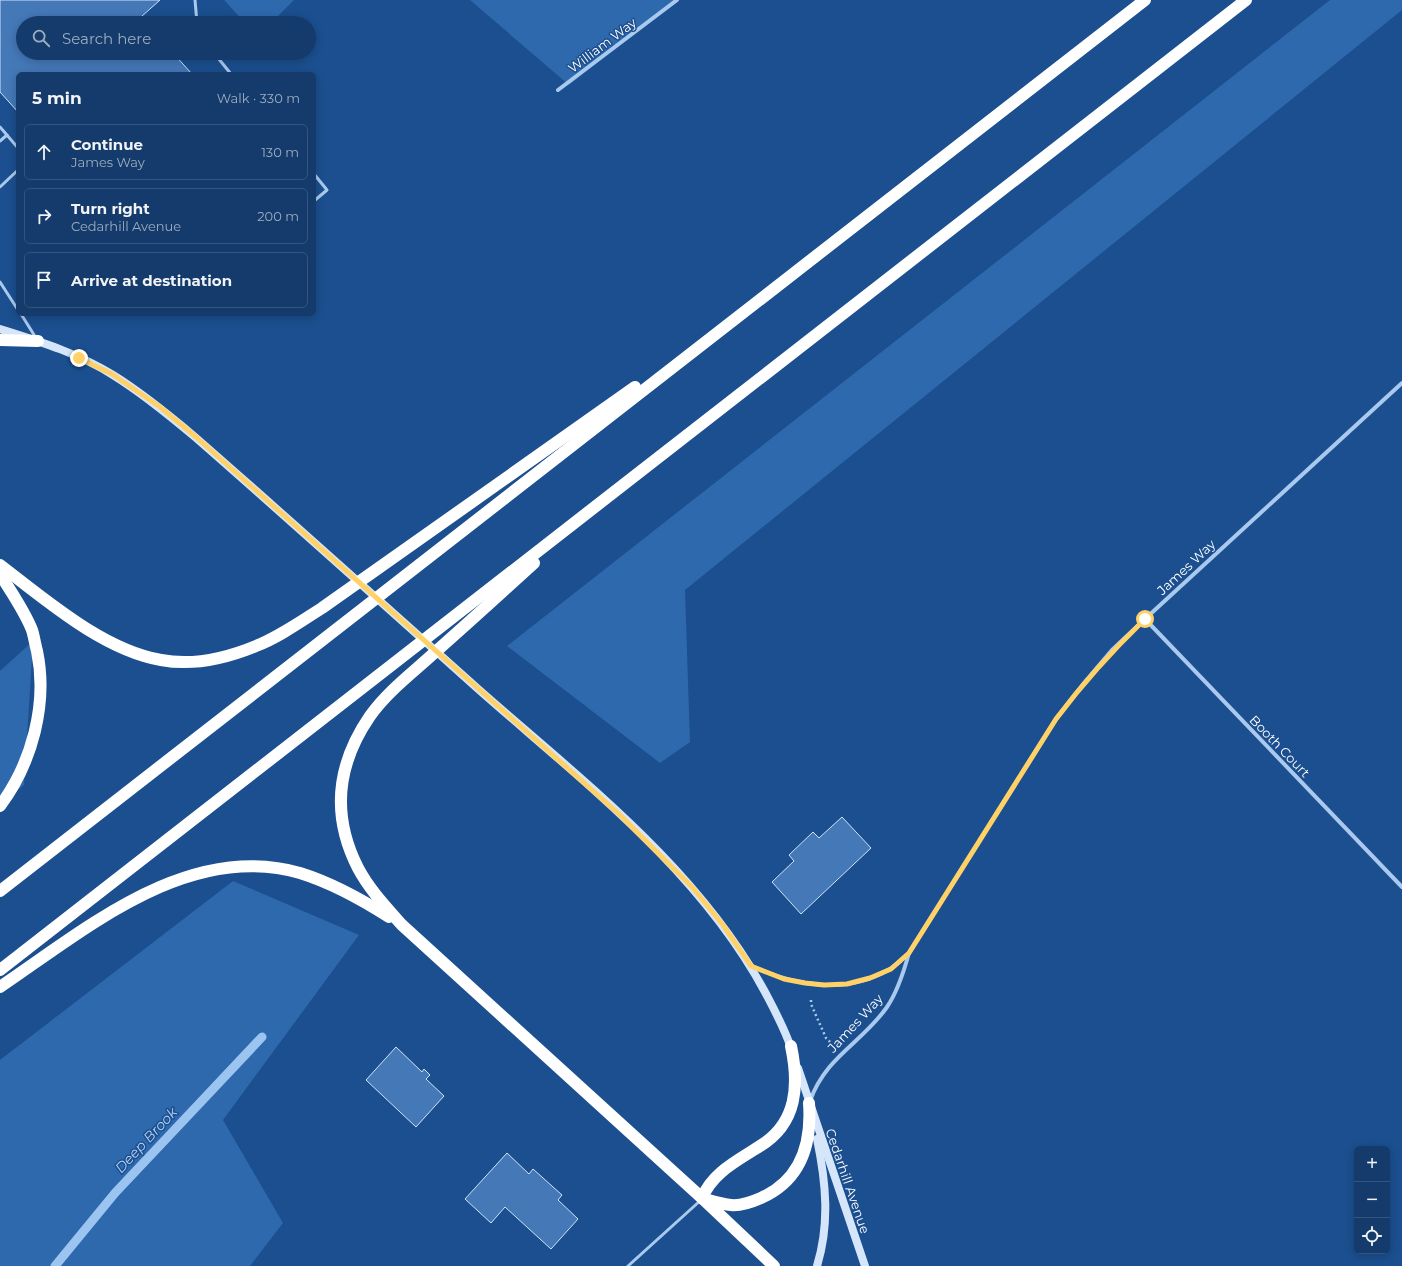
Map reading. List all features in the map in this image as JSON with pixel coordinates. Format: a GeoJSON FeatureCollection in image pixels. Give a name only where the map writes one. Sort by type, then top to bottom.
{"type":"FeatureCollection","features":[{"type":"Feature","properties":{"kind":"highway"},"geometry":{"type":"LineString","coordinates":[[0,891],[1145,0]]}},
{"type":"Feature","properties":{"kind":"highway"},"geometry":{"type":"LineString","coordinates":[[0,970],[1246,0]]}},
{"type":"Feature","properties":{"kind":"highway"},"geometry":{"type":"LineString","coordinates":[[0,565],[69,616],[100,636],[128,650],[161,660],[193,662],[225,657],[256,646],[287,631],[322,608],[771,291]]}},
{"type":"Feature","properties":{"kind":"highway"},"geometry":{"type":"LineString","coordinates":[[0,340],[38,341]]}},
{"type":"Feature","properties":{"kind":"highway"},"geometry":{"type":"LineString","coordinates":[[612,493],[392,691],[371,715],[352,745],[343,774],[340,806],[346,839],[358,868],[378,898],[402,925],[702,1198],[774,1266]]}},
{"type":"Feature","properties":{"kind":"highway"},"geometry":{"type":"LineString","coordinates":[[0,574],[32,630],[40,666],[40,699],[35,734],[24,766],[0,806]]}},
{"type":"Feature","properties":{"kind":"highway"},"geometry":{"type":"LineString","coordinates":[[0,987],[116,909],[152,890],[189,875],[224,868],[261,867],[299,873],[337,887],[402,925]]}},
{"type":"Feature","properties":{"kind":"highway"},"geometry":{"type":"LineString","coordinates":[[702,1198],[714,1177],[730,1164],[762,1145],[778,1131],[790,1111],[796,1091],[796,1069],[791,1046]]}},
{"type":"Feature","properties":{"kind":"highway"},"geometry":{"type":"LineString","coordinates":[[702,1198],[731,1205],[742,1204],[771,1193],[788,1179],[799,1164],[806,1144],[811,1124],[809,1103]]}},
{"type":"Feature","properties":{"kind":"main road","name":"Cedarhill Avenue"},"geometry":{"type":"LineString","coordinates":[[0,329],[38,341],[112,374],[160,407],[337,562],[619,814],[692,887],[723,925],[751,966],[791,1046],[864,1266]]}},
{"type":"Feature","properties":{"kind":"main road","name":"Cedarhill Avenue"},"geometry":{"type":"LineString","coordinates":[[809,1103],[824,1180],[826,1217],[822,1247],[817,1266]]}},
{"type":"Feature","properties":{"kind":"street","name":"William Way"},"geometry":{"type":"LineString","coordinates":[[558,90],[677,0]]}},
{"type":"Feature","properties":{"kind":"street","name":"James Way"},"geometry":{"type":"LineString","coordinates":[[809,1103],[816,1085],[826,1070],[886,1007],[903,973],[909,953],[1056,719],[1084,683],[1112,650],[1402,383]]}},
{"type":"Feature","properties":{"kind":"street","name":"Booth Court"},"geometry":{"type":"LineString","coordinates":[[1145,619],[1402,887]]}},
{"type":"Feature","properties":{"kind":"street","name":"James Way"},"geometry":{"type":"LineString","coordinates":[[751,966],[784,979],[805,983],[824,985],[847,984],[870,978],[891,969],[909,953]]}},
{"type":"Feature","properties":{"kind":"lane"},"geometry":{"type":"LineString","coordinates":[[195,0],[196,16]]}},
{"type":"Feature","properties":{"kind":"lane"},"geometry":{"type":"LineString","coordinates":[[220,60],[229,72]]}},
{"type":"Feature","properties":{"kind":"lane"},"geometry":{"type":"LineString","coordinates":[[0,127],[16,146]]}},
{"type":"Feature","properties":{"kind":"lane"},"geometry":{"type":"LineString","coordinates":[[0,141],[7,135]]}},
{"type":"Feature","properties":{"kind":"lane"},"geometry":{"type":"LineString","coordinates":[[0,187],[16,172]]}},
{"type":"Feature","properties":{"kind":"lane"},"geometry":{"type":"LineString","coordinates":[[316,176],[327,190],[316,199]]}},
{"type":"Feature","properties":{"kind":"lane"},"geometry":{"type":"LineString","coordinates":[[0,282],[16,307]]}},
{"type":"Feature","properties":{"kind":"lane"},"geometry":{"type":"LineString","coordinates":[[21,316],[38,341]]}},
{"type":"Feature","properties":{"kind":"lane"},"geometry":{"type":"LineString","coordinates":[[628,1266],[702,1198]]}},
{"type":"Feature","properties":{"kind":"path"},"geometry":{"type":"LineString","coordinates":[[811,998],[811,1004],[826,1038],[832,1044]]}},
{"type":"Feature","properties":{"kind":"shaded area"},"geometry":{"type":"Polygon","coordinates":[[[224,0],[294,0],[278,16],[239,16],[224,0]]]}},
{"type":"Feature","properties":{"kind":"shaded area"},"geometry":{"type":"Polygon","coordinates":[[[470,0],[676,0],[569,85],[470,0]]]}},
{"type":"Feature","properties":{"kind":"shaded area"},"geometry":{"type":"Polygon","coordinates":[[[1330,0],[1402,0],[1402,10],[685,590],[690,742],[660,763],[507,646],[1330,0]]]}},
{"type":"Feature","properties":{"kind":"shaded area"},"geometry":{"type":"Polygon","coordinates":[[[33,641],[24,785],[0,804],[0,671],[33,641]]]}},
{"type":"Feature","properties":{"kind":"shaded area"},"geometry":{"type":"Polygon","coordinates":[[[233,881],[359,935],[223,1120],[283,1223],[250,1266],[0,1266],[0,1060],[233,881]]]}},
{"type":"Feature","properties":{"kind":"building"},"geometry":{"type":"Polygon","coordinates":[[[0,0],[160,0],[142,16],[16,16],[16,60],[179,60],[190,72],[16,72],[16,110],[0,92],[0,0]]]}},
{"type":"Feature","properties":{"kind":"building"},"geometry":{"type":"Polygon","coordinates":[[[842,817],[871,848],[801,914],[772,882],[794,861],[789,855],[813,832],[819,838],[842,817]]]}},
{"type":"Feature","properties":{"kind":"building"},"geometry":{"type":"Polygon","coordinates":[[[396,1047],[422,1072],[424,1069],[430,1075],[426,1079],[444,1096],[416,1127],[366,1080],[396,1047]]]}},
{"type":"Feature","properties":{"kind":"building"},"geometry":{"type":"Polygon","coordinates":[[[507,1153],[529,1174],[533,1169],[562,1195],[558,1200],[578,1219],[551,1249],[505,1207],[491,1223],[465,1199],[507,1153]]]}},
{"type":"Feature","properties":{"kind":"waterway","name":"Deep Brook"},"geometry":{"type":"LineString","coordinates":[[55,1266],[115,1193],[262,1037]]}},
{"type":"Feature","properties":{"kind":"route"},"geometry":{"type":"LineString","coordinates":[[79,358],[112,374],[160,407],[196,437],[619,814],[692,887],[723,925],[751,966],[768,974],[784,979],[810,984],[847,984],[870,978],[891,969],[909,953],[984,831],[1056,719],[1112,650],[1145,619]]}}]}
